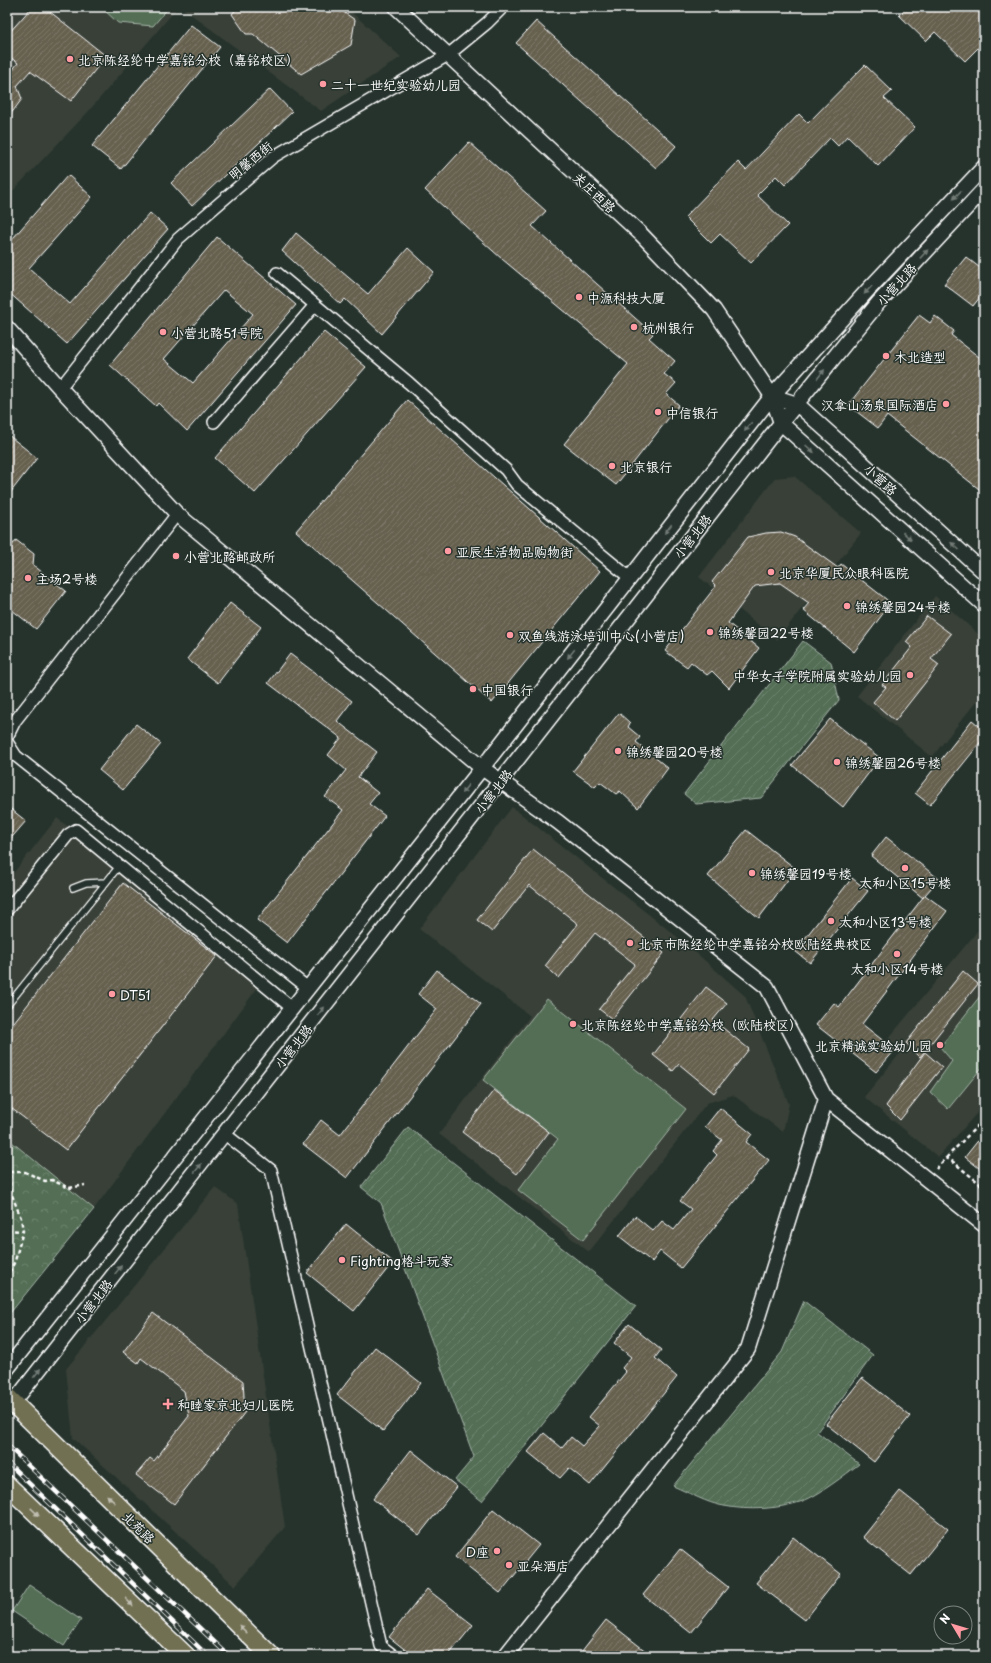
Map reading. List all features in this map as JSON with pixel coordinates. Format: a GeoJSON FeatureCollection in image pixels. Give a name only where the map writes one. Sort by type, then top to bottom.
{"type":"FeatureCollection","features":[{"type":"Feature","properties":{"kind":"main road","name":"北苑路"},"geometry":{"type":"LineString","coordinates":[[9,1403],[271,1656]]}},
{"type":"Feature","properties":{"kind":"main road"},"geometry":{"type":"LineString","coordinates":[[7,1486],[186,1656]]}},
{"type":"Feature","properties":{"kind":"street","name":"关庄西路"},"geometry":{"type":"LineString","coordinates":[[396,7],[641,234],[709,305],[772,396],[781,424]]}},
{"type":"Feature","properties":{"kind":"street","name":"明馨西街"},"geometry":{"type":"LineString","coordinates":[[60,388],[178,239],[273,156],[448,55],[487,23],[503,7]]}},
{"type":"Feature","properties":{"kind":"street","name":"小营北路"},"geometry":{"type":"LineString","coordinates":[[7,1369],[482,768],[772,396],[867,291],[984,167]]}},
{"type":"Feature","properties":{"kind":"street","name":"小营北路"},"geometry":{"type":"LineString","coordinates":[[9,1403],[225,1134],[797,404],[879,302],[984,189]]}},
{"type":"Feature","properties":{"kind":"street"},"geometry":{"type":"LineString","coordinates":[[277,272],[409,383],[500,465],[517,485],[630,578]]}},
{"type":"Feature","properties":{"kind":"street"},"geometry":{"type":"LineString","coordinates":[[214,422],[315,305]]}},
{"type":"Feature","properties":{"kind":"street"},"geometry":{"type":"LineString","coordinates":[[7,328],[60,388],[177,514],[482,768],[558,822],[767,987],[826,1099],[984,1225]]}},
{"type":"Feature","properties":{"kind":"street","name":"小营路"},"geometry":{"type":"LineString","coordinates":[[772,396],[797,404],[984,572]]}},
{"type":"Feature","properties":{"kind":"street","name":"小营路"},"geometry":{"type":"LineString","coordinates":[[781,424],[984,605]]}},
{"type":"Feature","properties":{"kind":"street"},"geometry":{"type":"LineString","coordinates":[[7,737],[15,721],[177,514]]}},
{"type":"Feature","properties":{"kind":"street"},"geometry":{"type":"LineString","coordinates":[[7,742],[16,756],[308,988]]}},
{"type":"Feature","properties":{"kind":"street"},"geometry":{"type":"LineString","coordinates":[[7,910],[68,835],[76,830],[292,1008]]}},
{"type":"Feature","properties":{"kind":"street"},"geometry":{"type":"LineString","coordinates":[[505,1656],[748,1349],[826,1099]]}},
{"type":"Feature","properties":{"kind":"street"},"geometry":{"type":"LineString","coordinates":[[225,1134],[270,1170],[381,1646],[394,1656]]}},
{"type":"Feature","properties":{"kind":"lane"},"geometry":{"type":"LineString","coordinates":[[7,1006],[120,865]]}},
{"type":"Feature","properties":{"kind":"lane"},"geometry":{"type":"LineString","coordinates":[[73,888],[86,884],[106,882]]}},
{"type":"Feature","properties":{"kind":"path"},"geometry":{"type":"LineString","coordinates":[[926,1179],[984,1119]]}},
{"type":"Feature","properties":{"kind":"path"},"geometry":{"type":"LineString","coordinates":[[946,1158],[952,1161],[984,1187]]}},
{"type":"Feature","properties":{"kind":"path"},"geometry":{"type":"LineString","coordinates":[[7,1277],[15,1261],[23,1231],[22,1218],[10,1190],[8,1170],[25,1172],[45,1181],[52,1180],[69,1188],[85,1186]]}},
{"type":"Feature","properties":{"kind":"path"},"geometry":{"type":"LineString","coordinates":[[7,1230],[23,1231]]}},
{"type":"Feature","properties":{"kind":"shaded area","name":"北京陈经纶中学嘉铭分校（嘉铭校区）"},"geometry":{"type":"Polygon","coordinates":[[[7,7],[178,7],[88,112],[7,197],[7,7]]]}},
{"type":"Feature","properties":{"kind":"shaded area","name":"二十一世纪实验幼儿园"},"geometry":{"type":"Polygon","coordinates":[[[181,7],[346,7],[401,57],[321,111],[181,7]]]}},
{"type":"Feature","properties":{"kind":"shaded area"},"geometry":{"type":"Polygon","coordinates":[[[794,476],[861,533],[777,640],[699,577],[775,478],[794,476]]]}},
{"type":"Feature","properties":{"kind":"shaded area"},"geometry":{"type":"Polygon","coordinates":[[[935,596],[984,639],[984,692],[932,757],[857,696],[935,596]]]}},
{"type":"Feature","properties":{"kind":"shaded area","name":"北京陈经纶中学嘉铭分校（欧陆校区）"},"geometry":{"type":"Polygon","coordinates":[[[512,807],[685,943],[745,996],[789,1104],[783,1132],[733,1095],[707,1103],[589,1252],[439,1134],[530,1016],[419,929],[512,807]]]}},
{"type":"Feature","properties":{"kind":"shaded area","name":"DT51"},"geometry":{"type":"Polygon","coordinates":[[[57,818],[264,979],[94,1209],[7,1138],[7,881],[57,818]]]}},
{"type":"Feature","properties":{"kind":"shaded area","name":"北京精诚实验幼儿园"},"geometry":{"type":"Polygon","coordinates":[[[980,928],[984,932],[984,1105],[938,1157],[864,1097],[902,1051],[888,1039],[980,928]]]}},
{"type":"Feature","properties":{"kind":"shaded area","name":"和睦家京北妇儿医院"},"geometry":{"type":"Polygon","coordinates":[[[215,1187],[238,1204],[285,1527],[235,1586],[73,1438],[66,1369],[215,1187]]]}},
{"type":"Feature","properties":{"kind":"green space"},"geometry":{"type":"Polygon","coordinates":[[[101,7],[169,7],[153,26],[118,23],[101,7]]]}},
{"type":"Feature","properties":{"kind":"green space"},"geometry":{"type":"Polygon","coordinates":[[[803,641],[831,662],[839,700],[761,798],[696,804],[684,794],[803,641]]]}},
{"type":"Feature","properties":{"kind":"green space"},"geometry":{"type":"Polygon","coordinates":[[[984,991],[984,1065],[948,1109],[930,1092],[952,1061],[940,1047],[984,991]]]}},
{"type":"Feature","properties":{"kind":"green space"},"geometry":{"type":"Polygon","coordinates":[[[547,999],[686,1109],[583,1240],[518,1190],[558,1139],[483,1080],[547,999]]]}},
{"type":"Feature","properties":{"kind":"green space"},"geometry":{"type":"Polygon","coordinates":[[[408,1127],[636,1306],[482,1501],[455,1480],[474,1457],[381,1203],[361,1187],[408,1127]]]}},
{"type":"Feature","properties":{"kind":"green space"},"geometry":{"type":"Polygon","coordinates":[[[7,1138],[94,1209],[7,1317],[7,1138]]]}},
{"type":"Feature","properties":{"kind":"green space"},"geometry":{"type":"Polygon","coordinates":[[[804,1301],[873,1355],[817,1432],[859,1464],[817,1494],[803,1501],[784,1506],[754,1509],[717,1505],[673,1486],[782,1352],[804,1301]]]}},
{"type":"Feature","properties":{"kind":"green space"},"geometry":{"type":"Polygon","coordinates":[[[29,1585],[81,1620],[64,1646],[12,1611],[29,1585]]]}},
{"type":"Feature","properties":{"kind":"building"},"geometry":{"type":"Polygon","coordinates":[[[32,7],[44,7],[106,56],[71,101],[30,71],[17,86],[22,99],[7,119],[7,63],[11,72],[18,63],[7,55],[7,35],[32,7]]]}},
{"type":"Feature","properties":{"kind":"building"},"geometry":{"type":"Polygon","coordinates":[[[238,7],[336,7],[355,20],[351,45],[301,74],[253,34],[246,34],[232,14],[238,7]]]}},
{"type":"Feature","properties":{"kind":"building"},"geometry":{"type":"Polygon","coordinates":[[[907,7],[984,7],[984,42],[965,61],[935,32],[926,41],[899,15],[907,7]]]}},
{"type":"Feature","properties":{"kind":"building"},"geometry":{"type":"Polygon","coordinates":[[[536,21],[676,146],[656,168],[516,43],[536,21]]]}},
{"type":"Feature","properties":{"kind":"building"},"geometry":{"type":"Polygon","coordinates":[[[191,25],[220,47],[121,169],[92,146],[191,25]]]}},
{"type":"Feature","properties":{"kind":"building"},"geometry":{"type":"Polygon","coordinates":[[[865,65],[892,91],[884,98],[915,127],[878,166],[847,136],[838,146],[830,138],[785,185],[776,176],[757,195],[788,225],[751,263],[720,234],[711,243],[685,217],[738,162],[746,170],[799,114],[808,123],[865,65]]]}},
{"type":"Feature","properties":{"kind":"building"},"geometry":{"type":"Polygon","coordinates":[[[270,89],[292,112],[192,206],[171,183],[270,89]]]}},
{"type":"Feature","properties":{"kind":"building"},"geometry":{"type":"Polygon","coordinates":[[[469,142],[546,211],[532,226],[653,334],[649,338],[675,361],[664,374],[676,383],[666,394],[679,405],[616,485],[564,444],[628,364],[502,259],[425,190],[469,142]]]}},
{"type":"Feature","properties":{"kind":"building"},"geometry":{"type":"Polygon","coordinates":[[[68,175],[92,197],[29,268],[70,304],[150,213],[168,229],[67,344],[7,291],[7,245],[68,175]]]}},
{"type":"Feature","properties":{"kind":"building"},"geometry":{"type":"Polygon","coordinates":[[[296,233],[368,294],[408,248],[434,272],[382,334],[345,299],[340,304],[282,251],[296,233]]]}},
{"type":"Feature","properties":{"kind":"building"},"geometry":{"type":"Polygon","coordinates":[[[217,237],[296,305],[187,431],[158,403],[156,406],[110,365],[217,237]],[[224,290],[164,359],[193,383],[253,314],[224,290]]]}},
{"type":"Feature","properties":{"kind":"building"},"geometry":{"type":"Polygon","coordinates":[[[966,257],[984,271],[984,292],[973,306],[944,284],[966,257]]]}},
{"type":"Feature","properties":{"kind":"building"},"geometry":{"type":"Polygon","coordinates":[[[919,315],[930,323],[935,316],[954,331],[951,335],[984,361],[984,493],[887,416],[878,428],[848,405],[919,315]]]}},
{"type":"Feature","properties":{"kind":"building"},"geometry":{"type":"Polygon","coordinates":[[[324,332],[366,367],[255,493],[215,458],[324,332]]]}},
{"type":"Feature","properties":{"kind":"building","name":"亚辰生活物品购物街"},"geometry":{"type":"Polygon","coordinates":[[[407,400],[600,571],[492,703],[296,531],[407,400]]]}},
{"type":"Feature","properties":{"kind":"building"},"geometry":{"type":"Polygon","coordinates":[[[7,434],[37,458],[7,497],[7,434]]]}},
{"type":"Feature","properties":{"kind":"building"},"geometry":{"type":"Polygon","coordinates":[[[781,532],[795,537],[838,568],[841,564],[891,603],[854,652],[803,610],[809,603],[780,583],[755,586],[728,623],[759,648],[729,688],[712,671],[707,675],[691,662],[687,667],[665,651],[716,586],[712,582],[748,537],[766,533],[781,532]]]}},
{"type":"Feature","properties":{"kind":"building","name":"主场2号楼"},"geometry":{"type":"Polygon","coordinates":[[[16,540],[34,554],[33,565],[66,591],[36,629],[7,606],[7,552],[16,540]]]}},
{"type":"Feature","properties":{"kind":"building"},"geometry":{"type":"Polygon","coordinates":[[[230,603],[261,627],[218,683],[187,659],[230,603]]]}},
{"type":"Feature","properties":{"kind":"building","name":"中华女子学院附属实验幼儿园"},"geometry":{"type":"Polygon","coordinates":[[[927,616],[951,634],[931,659],[939,665],[895,721],[873,702],[886,687],[882,685],[912,647],[906,642],[927,616]]]}},
{"type":"Feature","properties":{"kind":"building"},"geometry":{"type":"Polygon","coordinates":[[[290,654],[352,701],[337,721],[377,752],[358,777],[378,793],[369,804],[385,816],[287,943],[257,920],[343,810],[325,797],[346,770],[328,755],[341,738],[268,683],[290,654]]]}},
{"type":"Feature","properties":{"kind":"building","name":"锦绣馨园20号楼"},"geometry":{"type":"Polygon","coordinates":[[[619,713],[630,723],[628,727],[640,737],[636,742],[668,768],[638,808],[620,791],[616,794],[600,782],[595,787],[573,771],[619,713]]]}},
{"type":"Feature","properties":{"kind":"building","name":"锦绣馨园26号楼"},"geometry":{"type":"Polygon","coordinates":[[[830,719],[880,758],[843,807],[792,765],[830,719]]]}},
{"type":"Feature","properties":{"kind":"building"},"geometry":{"type":"Polygon","coordinates":[[[972,720],[984,730],[984,738],[930,805],[915,793],[972,720]]]}},
{"type":"Feature","properties":{"kind":"building"},"geometry":{"type":"Polygon","coordinates":[[[136,724],[161,744],[123,790],[99,770],[136,724]]]}},
{"type":"Feature","properties":{"kind":"building"},"geometry":{"type":"Polygon","coordinates":[[[7,806],[26,821],[7,843],[7,806]]]}},
{"type":"Feature","properties":{"kind":"building","name":"锦绣馨园19号楼"},"geometry":{"type":"Polygon","coordinates":[[[746,830],[796,869],[759,918],[708,876],[746,830]]]}},
{"type":"Feature","properties":{"kind":"building"},"geometry":{"type":"Polygon","coordinates":[[[886,837],[939,879],[925,895],[947,911],[862,1024],[895,1050],[876,1072],[816,1025],[834,1003],[839,1007],[923,898],[871,856],[886,837]]]}},
{"type":"Feature","properties":{"kind":"building","name":"北京市陈经纶中学嘉铭分校欧陆经典校区"},"geometry":{"type":"Polygon","coordinates":[[[533,849],[664,953],[612,1019],[599,1009],[635,964],[595,933],[559,978],[545,966],[578,924],[529,885],[492,932],[477,920],[533,849]]]}},
{"type":"Feature","properties":{"kind":"building","name":"太和小区13号楼"},"geometry":{"type":"Polygon","coordinates":[[[852,878],[868,891],[810,963],[795,951],[852,878]]]}},
{"type":"Feature","properties":{"kind":"building","name":"DT51"},"geometry":{"type":"Polygon","coordinates":[[[123,883],[217,956],[66,1150],[7,1105],[7,1031],[123,883]]]}},
{"type":"Feature","properties":{"kind":"building"},"geometry":{"type":"Polygon","coordinates":[[[437,970],[481,1004],[347,1178],[303,1144],[321,1120],[340,1135],[437,1009],[418,994],[437,970]]]}},
{"type":"Feature","properties":{"kind":"building"},"geometry":{"type":"Polygon","coordinates":[[[963,971],[978,984],[920,1057],[906,1043],[963,971]]]}},
{"type":"Feature","properties":{"kind":"building"},"geometry":{"type":"Polygon","coordinates":[[[706,987],[727,1003],[713,1020],[749,1049],[714,1093],[679,1064],[673,1071],[653,1055],[706,987]]]}},
{"type":"Feature","properties":{"kind":"building"},"geometry":{"type":"Polygon","coordinates":[[[925,1052],[942,1067],[900,1120],[886,1106],[925,1052]]]}},
{"type":"Feature","properties":{"kind":"building"},"geometry":{"type":"Polygon","coordinates":[[[494,1090],[549,1132],[517,1174],[462,1132],[494,1090]]]}},
{"type":"Feature","properties":{"kind":"building"},"geometry":{"type":"Polygon","coordinates":[[[720,1108],[752,1134],[746,1142],[769,1160],[681,1268],[660,1251],[652,1262],[619,1236],[635,1216],[653,1231],[662,1221],[674,1230],[691,1209],[680,1201],[717,1155],[713,1151],[722,1140],[705,1127],[720,1108]]]}},
{"type":"Feature","properties":{"kind":"building"},"geometry":{"type":"Polygon","coordinates":[[[984,1133],[984,1172],[965,1157],[984,1133]]]}},
{"type":"Feature","properties":{"kind":"building"},"geometry":{"type":"Polygon","coordinates":[[[346,1224],[393,1262],[354,1311],[307,1273],[346,1224]]]}},
{"type":"Feature","properties":{"kind":"building"},"geometry":{"type":"Polygon","coordinates":[[[153,1313],[243,1381],[245,1412],[174,1504],[136,1475],[150,1458],[154,1461],[189,1416],[184,1391],[141,1358],[138,1363],[123,1352],[153,1313]]]}},
{"type":"Feature","properties":{"kind":"building"},"geometry":{"type":"Polygon","coordinates":[[[629,1324],[661,1350],[655,1358],[677,1377],[590,1485],[569,1468],[560,1478],[528,1452],[544,1433],[562,1448],[571,1437],[582,1446],[600,1426],[589,1417],[626,1372],[622,1368],[631,1357],[614,1343],[629,1324]]]}},
{"type":"Feature","properties":{"kind":"building"},"geometry":{"type":"Polygon","coordinates":[[[375,1347],[421,1383],[383,1431],[337,1395],[375,1347]]]}},
{"type":"Feature","properties":{"kind":"building"},"geometry":{"type":"Polygon","coordinates":[[[862,1378],[910,1416],[874,1462],[826,1424],[862,1378]]]}},
{"type":"Feature","properties":{"kind":"building"},"geometry":{"type":"Polygon","coordinates":[[[411,1450],[457,1487],[419,1535],[373,1499],[411,1450]]]}},
{"type":"Feature","properties":{"kind":"building"},"geometry":{"type":"Polygon","coordinates":[[[900,1491],[948,1529],[911,1575],[863,1537],[900,1491]]]}},
{"type":"Feature","properties":{"kind":"building","name":"D座"},"geometry":{"type":"Polygon","coordinates":[[[493,1509],[539,1545],[500,1593],[455,1557],[493,1509]]]}},
{"type":"Feature","properties":{"kind":"building"},"geometry":{"type":"Polygon","coordinates":[[[793,1537],[841,1574],[805,1620],[756,1583],[793,1537]]]}},
{"type":"Feature","properties":{"kind":"building"},"geometry":{"type":"Polygon","coordinates":[[[680,1549],[728,1587],[691,1633],[643,1595],[680,1549]]]}},
{"type":"Feature","properties":{"kind":"building"},"geometry":{"type":"Polygon","coordinates":[[[427,1589],[473,1625],[448,1656],[413,1656],[389,1637],[427,1589]]]}},
{"type":"Feature","properties":{"kind":"building"},"geometry":{"type":"Polygon","coordinates":[[[606,1620],[652,1656],[578,1656],[606,1620]]]}},
{"type":"Feature","properties":{"kind":"railway"},"geometry":{"type":"LineString","coordinates":[[7,1445],[229,1656]]}},
{"type":"Feature","properties":{"kind":"railway"},"geometry":{"type":"LineString","coordinates":[[7,1462],[208,1656]]}},
{"type":"Feature","properties":{"kind":"place","name":"北京陈经纶中学嘉铭分校（嘉铭校区）"},"geometry":{"type":"Point","coordinates":[70,59]}},
{"type":"Feature","properties":{"kind":"place","name":"二十一世纪实验幼儿园"},"geometry":{"type":"Point","coordinates":[323,84]}},
{"type":"Feature","properties":{"kind":"place","name":"中源科技大厦"},"geometry":{"type":"Point","coordinates":[579,297]}},
{"type":"Feature","properties":{"kind":"place","name":"杭州银行"},"geometry":{"type":"Point","coordinates":[634,327]}},
{"type":"Feature","properties":{"kind":"place","name":"小营北路51号院"},"geometry":{"type":"Point","coordinates":[163,332]}},
{"type":"Feature","properties":{"kind":"place","name":"木北造型"},"geometry":{"type":"Point","coordinates":[886,356]}},
{"type":"Feature","properties":{"kind":"place","name":"汉拿山汤泉国际酒店"},"geometry":{"type":"Point","coordinates":[946,404]}},
{"type":"Feature","properties":{"kind":"place","name":"中信银行"},"geometry":{"type":"Point","coordinates":[658,412]}},
{"type":"Feature","properties":{"kind":"place","name":"北京银行"},"geometry":{"type":"Point","coordinates":[612,466]}},
{"type":"Feature","properties":{"kind":"place","name":"亚辰生活物品购物街"},"geometry":{"type":"Point","coordinates":[448,551]}},
{"type":"Feature","properties":{"kind":"place","name":"小营北路邮政所"},"geometry":{"type":"Point","coordinates":[176,556]}},
{"type":"Feature","properties":{"kind":"place","name":"北京华厦民众眼科医院"},"geometry":{"type":"Point","coordinates":[771,572]}},
{"type":"Feature","properties":{"kind":"place","name":"主场2号楼"},"geometry":{"type":"Point","coordinates":[28,578]}},
{"type":"Feature","properties":{"kind":"place","name":"锦绣馨园24号楼"},"geometry":{"type":"Point","coordinates":[847,606]}},
{"type":"Feature","properties":{"kind":"place","name":"锦绣馨园22号楼"},"geometry":{"type":"Point","coordinates":[710,632]}},
{"type":"Feature","properties":{"kind":"place","name":"双鱼线游泳培训中心(小营店)"},"geometry":{"type":"Point","coordinates":[510,635]}},
{"type":"Feature","properties":{"kind":"place","name":"中华女子学院附属实验幼儿园"},"geometry":{"type":"Point","coordinates":[910,675]}},
{"type":"Feature","properties":{"kind":"place","name":"中国银行"},"geometry":{"type":"Point","coordinates":[473,689]}},
{"type":"Feature","properties":{"kind":"place","name":"锦绣馨园20号楼"},"geometry":{"type":"Point","coordinates":[618,751]}},
{"type":"Feature","properties":{"kind":"place","name":"锦绣馨园26号楼"},"geometry":{"type":"Point","coordinates":[837,762]}},
{"type":"Feature","properties":{"kind":"place","name":"太和小区15号楼"},"geometry":{"type":"Point","coordinates":[905,868]}},
{"type":"Feature","properties":{"kind":"place","name":"锦绣馨园19号楼"},"geometry":{"type":"Point","coordinates":[752,873]}},
{"type":"Feature","properties":{"kind":"place","name":"太和小区13号楼"},"geometry":{"type":"Point","coordinates":[831,921]}},
{"type":"Feature","properties":{"kind":"place","name":"北京市陈经纶中学嘉铭分校欧陆经典校区"},"geometry":{"type":"Point","coordinates":[630,943]}},
{"type":"Feature","properties":{"kind":"place","name":"太和小区14号楼"},"geometry":{"type":"Point","coordinates":[897,954]}},
{"type":"Feature","properties":{"kind":"place","name":"DT51"},"geometry":{"type":"Point","coordinates":[112,994]}},
{"type":"Feature","properties":{"kind":"place","name":"北京陈经纶中学嘉铭分校（欧陆校区）"},"geometry":{"type":"Point","coordinates":[573,1024]}},
{"type":"Feature","properties":{"kind":"place","name":"北京精诚实验幼儿园"},"geometry":{"type":"Point","coordinates":[940,1045]}},
{"type":"Feature","properties":{"kind":"place","name":"Fighting格斗玩家"},"geometry":{"type":"Point","coordinates":[342,1260]}},
{"type":"Feature","properties":{"kind":"place","name":"和睦家京北妇儿医院"},"geometry":{"type":"Point","coordinates":[168,1404]}},
{"type":"Feature","properties":{"kind":"place","name":"D座"},"geometry":{"type":"Point","coordinates":[497,1551]}},
{"type":"Feature","properties":{"kind":"place","name":"亚朵酒店"},"geometry":{"type":"Point","coordinates":[509,1565]}}]}
